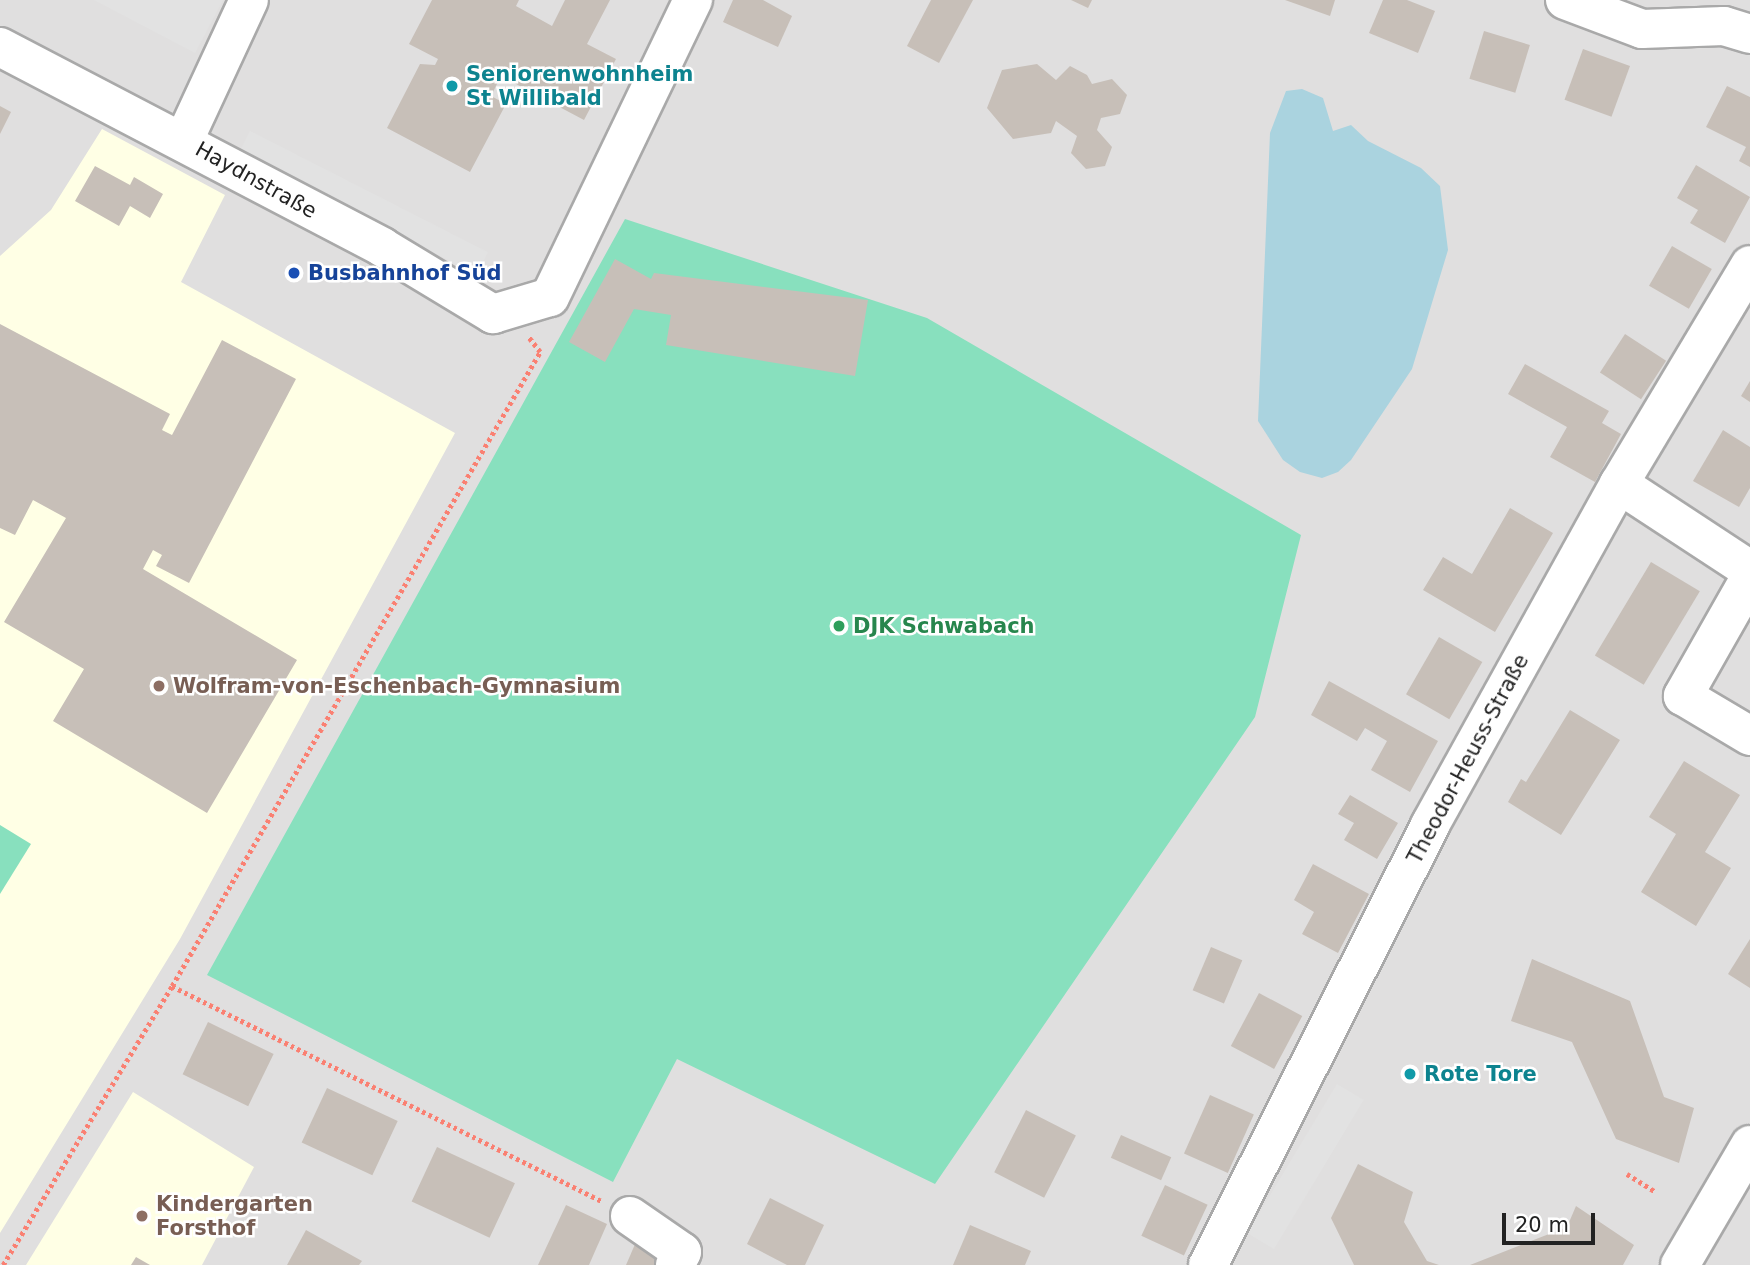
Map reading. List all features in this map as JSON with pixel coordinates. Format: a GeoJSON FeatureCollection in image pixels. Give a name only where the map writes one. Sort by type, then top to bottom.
{"type":"FeatureCollection","features":[{"type":"Feature","properties":{"kind":"street"},"geometry":{"type":"LineString","coordinates":[[184,140],[249,0]]}},
{"type":"Feature","properties":{"kind":"street"},"geometry":{"type":"LineString","coordinates":[[509,313],[550,297],[694,0]]}},
{"type":"Feature","properties":{"kind":"street"},"geometry":{"type":"LineString","coordinates":[[1565,0],[1642,29],[1724,26],[1750,33]]}},
{"type":"Feature","properties":{"kind":"street","name":"Haydnstraße"},"geometry":{"type":"LineString","coordinates":[[0,47],[184,140],[382,247],[492,314],[509,313]]}},
{"type":"Feature","properties":{"kind":"street","name":"Theodor-Heuss-Straße"},"geometry":{"type":"LineString","coordinates":[[1208,1265],[1430,825],[1619,484],[1750,265]]}},
{"type":"Feature","properties":{"kind":"street"},"geometry":{"type":"LineString","coordinates":[[1619,484],[1750,570]]}},
{"type":"Feature","properties":{"kind":"street"},"geometry":{"type":"LineString","coordinates":[[1750,578],[1683,696],[1750,736]]}},
{"type":"Feature","properties":{"kind":"street"},"geometry":{"type":"LineString","coordinates":[[1679,1265],[1750,1145]]}},
{"type":"Feature","properties":{"kind":"street"},"geometry":{"type":"LineString","coordinates":[[631,1216],[682,1252],[675,1265]]}},
{"type":"Feature","properties":{"kind":"path"},"geometry":{"type":"LineString","coordinates":[[3,1265],[172,986],[540,352],[509,313]]}},
{"type":"Feature","properties":{"kind":"path"},"geometry":{"type":"LineString","coordinates":[[172,986],[631,1216]]}},
{"type":"Feature","properties":{"kind":"path"},"geometry":{"type":"LineString","coordinates":[[1627,1174],[1656,1192]]}},
{"type":"Feature","properties":{"kind":"shaded area"},"geometry":{"type":"Polygon","coordinates":[[[0,0],[1750,0],[1750,1265],[0,1265],[0,0]]]}},
{"type":"Feature","properties":{"kind":"shaded area"},"geometry":{"type":"Polygon","coordinates":[[[94,0],[223,0],[195,53],[94,0]]]}},
{"type":"Feature","properties":{"kind":"shaded area","name":"Wolfram-von-Eschenbach-Gymnasium"},"geometry":{"type":"Polygon","coordinates":[[[102,129],[225,195],[181,282],[455,433],[180,939],[0,1233],[0,256],[51,210],[102,129]]]}},
{"type":"Feature","properties":{"kind":"shaded area"},"geometry":{"type":"Polygon","coordinates":[[[250,131],[488,252],[477,274],[239,153],[250,131]]]}},
{"type":"Feature","properties":{"kind":"shaded area"},"geometry":{"type":"Polygon","coordinates":[[[1337,1084],[1364,1100],[1274,1249],[1247,1233],[1337,1084]]]}},
{"type":"Feature","properties":{"kind":"shaded area","name":"Kindergarten Forsthof"},"geometry":{"type":"Polygon","coordinates":[[[133,1092],[254,1167],[202,1265],[26,1265],[133,1092]]]}},
{"type":"Feature","properties":{"kind":"green space","name":"DJK Schwabach"},"geometry":{"type":"Polygon","coordinates":[[[625,219],[927,318],[1301,535],[1255,717],[935,1184],[677,1059],[613,1182],[207,975],[625,219]]]}},
{"type":"Feature","properties":{"kind":"green space"},"geometry":{"type":"Polygon","coordinates":[[[0,825],[31,844],[0,894],[0,825]]]}},
{"type":"Feature","properties":{"kind":"water"},"geometry":{"type":"Polygon","coordinates":[[[1302,89],[1323,98],[1333,131],[1351,125],[1368,141],[1421,168],[1440,186],[1448,250],[1412,369],[1351,460],[1338,472],[1322,478],[1300,472],[1283,460],[1258,421],[1270,133],[1286,91],[1302,89]]]}},
{"type":"Feature","properties":{"kind":"building","name":"Seniorenwohnheim St Willibald"},"geometry":{"type":"Polygon","coordinates":[[[432,0],[519,0],[516,6],[552,26],[565,0],[610,0],[587,44],[616,59],[584,120],[501,76],[491,96],[506,104],[470,172],[387,128],[420,64],[435,65],[438,59],[409,44],[432,0]]]}},
{"type":"Feature","properties":{"kind":"building"},"geometry":{"type":"Polygon","coordinates":[[[733,0],[763,0],[792,16],[778,47],[723,22],[733,0]]]}},
{"type":"Feature","properties":{"kind":"building"},"geometry":{"type":"Polygon","coordinates":[[[931,0],[973,0],[939,63],[907,46],[931,0]]]}},
{"type":"Feature","properties":{"kind":"building"},"geometry":{"type":"Polygon","coordinates":[[[1071,0],[1092,0],[1088,8],[1071,0]]]}},
{"type":"Feature","properties":{"kind":"building"},"geometry":{"type":"Polygon","coordinates":[[[1285,0],[1335,0],[1330,16],[1285,0]]]}},
{"type":"Feature","properties":{"kind":"building"},"geometry":{"type":"Polygon","coordinates":[[[1383,0],[1407,0],[1435,11],[1418,53],[1369,33],[1383,0]]]}},
{"type":"Feature","properties":{"kind":"building"},"geometry":{"type":"Polygon","coordinates":[[[1484,31],[1530,45],[1515,93],[1469,79],[1484,31]]]}},
{"type":"Feature","properties":{"kind":"building"},"geometry":{"type":"Polygon","coordinates":[[[1583,49],[1630,66],[1612,117],[1565,100],[1583,49]]]}},
{"type":"Feature","properties":{"kind":"building"},"geometry":{"type":"Polygon","coordinates":[[[1037,64],[1056,80],[1070,66],[1087,75],[1092,84],[1112,79],[1127,95],[1120,114],[1101,118],[1097,130],[1112,147],[1105,166],[1086,169],[1071,153],[1077,136],[1056,121],[1051,133],[1013,139],[987,108],[1002,70],[1037,64]]]}},
{"type":"Feature","properties":{"kind":"building"},"geometry":{"type":"Polygon","coordinates":[[[1727,86],[1750,97],[1750,167],[1739,161],[1746,147],[1706,127],[1727,86]]]}},
{"type":"Feature","properties":{"kind":"building"},"geometry":{"type":"Polygon","coordinates":[[[0,106],[11,112],[0,134],[0,106]]]}},
{"type":"Feature","properties":{"kind":"building"},"geometry":{"type":"Polygon","coordinates":[[[1696,165],[1750,197],[1725,243],[1690,223],[1698,210],[1677,198],[1696,165]]]}},
{"type":"Feature","properties":{"kind":"building"},"geometry":{"type":"Polygon","coordinates":[[[95,166],[130,185],[134,177],[163,194],[150,218],[130,206],[119,226],[75,201],[95,166]]]}},
{"type":"Feature","properties":{"kind":"building"},"geometry":{"type":"Polygon","coordinates":[[[1672,246],[1712,269],[1689,309],[1649,286],[1672,246]]]}},
{"type":"Feature","properties":{"kind":"building"},"geometry":{"type":"Polygon","coordinates":[[[615,259],[651,279],[654,273],[868,300],[855,376],[666,345],[671,315],[634,309],[605,362],[569,342],[615,259]]]}},
{"type":"Feature","properties":{"kind":"building"},"geometry":{"type":"Polygon","coordinates":[[[0,324],[170,414],[162,430],[172,435],[222,340],[296,379],[189,583],[156,566],[162,555],[153,550],[143,569],[297,660],[207,813],[53,721],[84,669],[4,622],[66,518],[33,500],[15,535],[0,528],[0,324]]]}},
{"type":"Feature","properties":{"kind":"building"},"geometry":{"type":"Polygon","coordinates":[[[1625,334],[1666,361],[1641,399],[1600,373],[1625,334]]]}},
{"type":"Feature","properties":{"kind":"building"},"geometry":{"type":"Polygon","coordinates":[[[1525,364],[1609,411],[1602,423],[1621,434],[1595,482],[1550,457],[1567,427],[1508,394],[1525,364]]]}},
{"type":"Feature","properties":{"kind":"building"},"geometry":{"type":"Polygon","coordinates":[[[1750,381],[1750,402],[1741,396],[1750,381]]]}},
{"type":"Feature","properties":{"kind":"building"},"geometry":{"type":"Polygon","coordinates":[[[1723,430],[1750,447],[1750,488],[1739,507],[1693,481],[1723,430]]]}},
{"type":"Feature","properties":{"kind":"building"},"geometry":{"type":"Polygon","coordinates":[[[1510,508],[1553,533],[1495,632],[1423,590],[1443,557],[1472,574],[1510,508]]]}},
{"type":"Feature","properties":{"kind":"building"},"geometry":{"type":"Polygon","coordinates":[[[1651,562],[1700,591],[1644,685],[1595,655],[1651,562]]]}},
{"type":"Feature","properties":{"kind":"building"},"geometry":{"type":"Polygon","coordinates":[[[1439,637],[1482,662],[1449,719],[1406,694],[1439,637]]]}},
{"type":"Feature","properties":{"kind":"building"},"geometry":{"type":"Polygon","coordinates":[[[1329,681],[1438,741],[1410,792],[1371,770],[1387,741],[1365,728],[1357,741],[1311,715],[1329,681]]]}},
{"type":"Feature","properties":{"kind":"building"},"geometry":{"type":"Polygon","coordinates":[[[1570,710],[1620,740],[1561,835],[1508,802],[1521,779],[1526,782],[1570,710]]]}},
{"type":"Feature","properties":{"kind":"building"},"geometry":{"type":"Polygon","coordinates":[[[1684,761],[1740,795],[1705,852],[1731,868],[1696,926],[1641,892],[1676,834],[1649,817],[1684,761]]]}},
{"type":"Feature","properties":{"kind":"building"},"geometry":{"type":"Polygon","coordinates":[[[1350,795],[1398,823],[1377,859],[1344,840],[1354,823],[1338,814],[1350,795]]]}},
{"type":"Feature","properties":{"kind":"building"},"geometry":{"type":"Polygon","coordinates":[[[1313,864],[1369,894],[1338,953],[1302,934],[1314,912],[1294,900],[1313,864]]]}},
{"type":"Feature","properties":{"kind":"building"},"geometry":{"type":"Polygon","coordinates":[[[1750,939],[1750,988],[1728,974],[1750,939]]]}},
{"type":"Feature","properties":{"kind":"building"},"geometry":{"type":"Polygon","coordinates":[[[1211,947],[1242,960],[1224,1004],[1193,990],[1211,947]]]}},
{"type":"Feature","properties":{"kind":"building"},"geometry":{"type":"Polygon","coordinates":[[[1532,959],[1630,1001],[1664,1097],[1694,1108],[1679,1163],[1616,1139],[1572,1042],[1511,1021],[1532,959]]]}},
{"type":"Feature","properties":{"kind":"building"},"geometry":{"type":"Polygon","coordinates":[[[1259,993],[1302,1016],[1274,1069],[1231,1046],[1259,993]]]}},
{"type":"Feature","properties":{"kind":"building"},"geometry":{"type":"Polygon","coordinates":[[[208,1022],[274,1054],[248,1106],[183,1074],[208,1022]]]}},
{"type":"Feature","properties":{"kind":"building"},"geometry":{"type":"Polygon","coordinates":[[[327,1088],[398,1121],[372,1175],[302,1142],[327,1088]]]}},
{"type":"Feature","properties":{"kind":"building"},"geometry":{"type":"Polygon","coordinates":[[[1210,1095],[1254,1115],[1228,1173],[1184,1153],[1210,1095]]]}},
{"type":"Feature","properties":{"kind":"building"},"geometry":{"type":"Polygon","coordinates":[[[1026,1110],[1076,1135],[1044,1198],[994,1172],[1026,1110]]]}},
{"type":"Feature","properties":{"kind":"building"},"geometry":{"type":"Polygon","coordinates":[[[1121,1135],[1171,1157],[1161,1180],[1111,1158],[1121,1135]]]}},
{"type":"Feature","properties":{"kind":"building"},"geometry":{"type":"Polygon","coordinates":[[[437,1147],[515,1183],[490,1238],[412,1201],[437,1147]]]}},
{"type":"Feature","properties":{"kind":"building"},"geometry":{"type":"Polygon","coordinates":[[[1358,1164],[1413,1192],[1404,1222],[1427,1261],[1439,1265],[1354,1265],[1331,1218],[1358,1164]]]}},
{"type":"Feature","properties":{"kind":"building"},"geometry":{"type":"Polygon","coordinates":[[[1165,1185],[1208,1205],[1184,1256],[1141,1236],[1165,1185]]]}},
{"type":"Feature","properties":{"kind":"building"},"geometry":{"type":"Polygon","coordinates":[[[770,1198],[824,1225],[805,1265],[787,1265],[747,1244],[770,1198]]]}},
{"type":"Feature","properties":{"kind":"building"},"geometry":{"type":"Polygon","coordinates":[[[566,1205],[607,1224],[589,1265],[538,1265],[566,1205]]]}},
{"type":"Feature","properties":{"kind":"building"},"geometry":{"type":"Polygon","coordinates":[[[1576,1206],[1634,1245],[1623,1265],[1470,1265],[1567,1227],[1576,1206]]]}},
{"type":"Feature","properties":{"kind":"building"},"geometry":{"type":"Polygon","coordinates":[[[970,1225],[1031,1251],[1025,1265],[953,1265],[970,1225]]]}},
{"type":"Feature","properties":{"kind":"building"},"geometry":{"type":"Polygon","coordinates":[[[306,1230],[362,1261],[359,1265],[287,1265],[306,1230]]]}},
{"type":"Feature","properties":{"kind":"building"},"geometry":{"type":"Polygon","coordinates":[[[636,1242],[661,1253],[656,1265],[626,1265],[636,1242]]]}},
{"type":"Feature","properties":{"kind":"building"},"geometry":{"type":"Polygon","coordinates":[[[136,1257],[150,1265],[131,1265],[136,1257]]]}},
{"type":"Feature","properties":{"kind":"place","name":"Seniorenwohnheim St Willibald"},"geometry":{"type":"Point","coordinates":[452,86]}},
{"type":"Feature","properties":{"kind":"place","name":"Busbahnhof Süd"},"geometry":{"type":"Point","coordinates":[294,273]}},
{"type":"Feature","properties":{"kind":"place","name":"DJK Schwabach"},"geometry":{"type":"Point","coordinates":[839,626]}},
{"type":"Feature","properties":{"kind":"place","name":"Wolfram-von-Eschenbach-Gymnasium"},"geometry":{"type":"Point","coordinates":[159,686]}},
{"type":"Feature","properties":{"kind":"place","name":"Rote Tore"},"geometry":{"type":"Point","coordinates":[1410,1074]}},
{"type":"Feature","properties":{"kind":"place","name":"Kindergarten Forsthof"},"geometry":{"type":"Point","coordinates":[142,1216]}}]}
